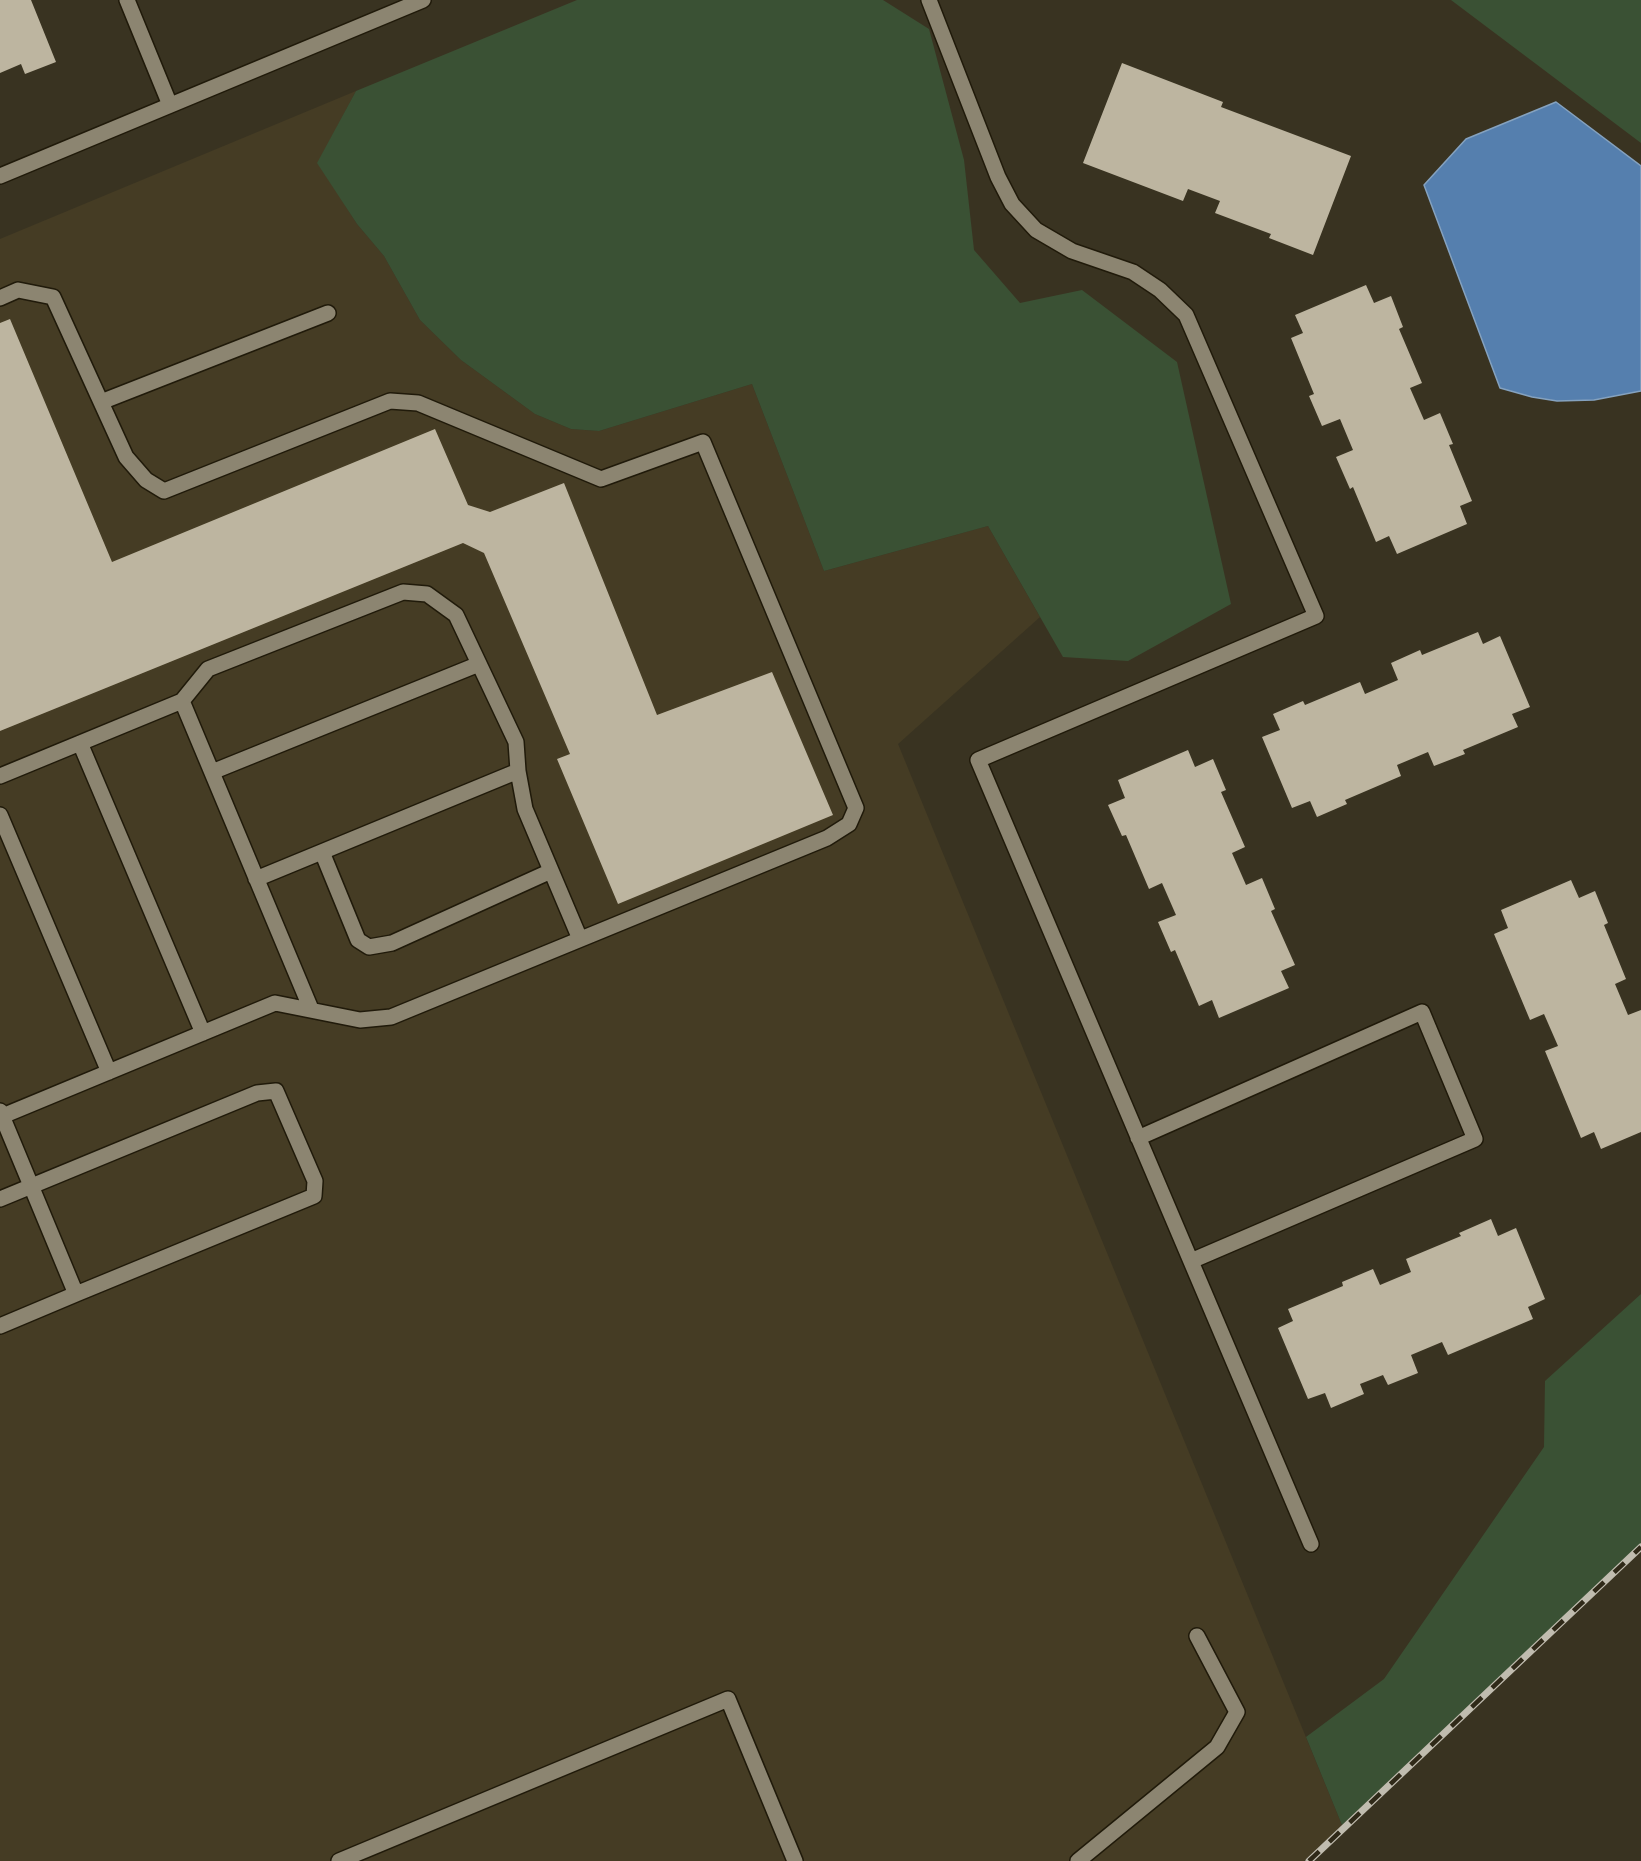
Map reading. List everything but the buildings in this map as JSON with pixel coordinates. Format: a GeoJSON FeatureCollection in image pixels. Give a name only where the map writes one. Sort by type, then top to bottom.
{"type":"FeatureCollection","features":[{"type":"Feature","properties":{"kind":"lane"},"geometry":{"type":"LineString","coordinates":[[127,0],[170,105]]}},
{"type":"Feature","properties":{"kind":"lane"},"geometry":{"type":"LineString","coordinates":[[0,176],[423,0]]}},
{"type":"Feature","properties":{"kind":"lane"},"geometry":{"type":"LineString","coordinates":[[929,0],[998,177],[1012,204],[1036,230],[1072,251],[1133,272],[1160,290],[1186,315],[1316,616],[978,760],[1311,1544]]}},
{"type":"Feature","properties":{"kind":"lane"},"geometry":{"type":"LineString","coordinates":[[0,298],[18,290],[53,297],[126,457],[146,480],[164,491],[390,401],[418,403],[601,479],[703,442],[856,808],[849,824],[827,838],[391,1017],[360,1020],[275,1003],[1,1115],[76,1294]]}},
{"type":"Feature","properties":{"kind":"lane"},"geometry":{"type":"LineString","coordinates":[[101,402],[328,313]]}},
{"type":"Feature","properties":{"kind":"lane"},"geometry":{"type":"LineString","coordinates":[[0,776],[182,701],[208,669],[402,592],[427,594],[456,615],[516,742],[518,771],[525,809],[580,939]]}},
{"type":"Feature","properties":{"kind":"lane"},"geometry":{"type":"LineString","coordinates":[[212,772],[479,664]]}},
{"type":"Feature","properties":{"kind":"lane"},"geometry":{"type":"LineString","coordinates":[[182,701],[311,1009]]}},
{"type":"Feature","properties":{"kind":"lane"},"geometry":{"type":"LineString","coordinates":[[80,743],[203,1034]]}},
{"type":"Feature","properties":{"kind":"lane"},"geometry":{"type":"LineString","coordinates":[[256,879],[518,771]]}},
{"type":"Feature","properties":{"kind":"lane"},"geometry":{"type":"LineString","coordinates":[[0,815],[109,1072]]}},
{"type":"Feature","properties":{"kind":"lane"},"geometry":{"type":"LineString","coordinates":[[322,852],[358,940],[369,947],[392,943],[551,871]]}},
{"type":"Feature","properties":{"kind":"lane"},"geometry":{"type":"LineString","coordinates":[[1138,1138],[1422,1012],[1476,1139],[1191,1261]]}},
{"type":"Feature","properties":{"kind":"lane"},"geometry":{"type":"LineString","coordinates":[[0,1199],[257,1093],[276,1091],[315,1181],[314,1196],[0,1326]]}},
{"type":"Feature","properties":{"kind":"lane"},"geometry":{"type":"LineString","coordinates":[[1078,1861],[1217,1748],[1237,1712],[1197,1636]]}},
{"type":"Feature","properties":{"kind":"lane"},"geometry":{"type":"LineString","coordinates":[[339,1861],[728,1699],[795,1861]]}},
{"type":"Feature","properties":{"kind":"shaded area"},"geometry":{"type":"Polygon","coordinates":[[[356,91],[318,163],[357,224],[384,256],[420,320],[461,360],[535,414],[571,429],[599,431],[752,384],[824,571],[988,526],[1040,617],[898,744],[1342,1825],[1304,1861],[0,1861],[0,239],[356,91]]]}},
{"type":"Feature","properties":{"kind":"green space"},"geometry":{"type":"Polygon","coordinates":[[[577,0],[883,0],[929,29],[964,160],[974,250],[1020,303],[1082,290],[1177,362],[1231,604],[1128,661],[1063,657],[988,526],[824,571],[752,384],[599,431],[571,429],[535,414],[461,360],[420,320],[384,256],[357,224],[317,163],[356,91],[577,0]]]}},
{"type":"Feature","properties":{"kind":"green space"},"geometry":{"type":"Polygon","coordinates":[[[1451,0],[1641,0],[1641,143],[1451,0]]]}},
{"type":"Feature","properties":{"kind":"green space"},"geometry":{"type":"Polygon","coordinates":[[[1641,1294],[1641,1544],[1342,1825],[1306,1737],[1384,1679],[1544,1447],[1545,1381],[1641,1294]]]}},
{"type":"Feature","properties":{"kind":"water"},"geometry":{"type":"Polygon","coordinates":[[[1556,102],[1641,166],[1641,391],[1594,400],[1557,401],[1500,388],[1424,185],[1466,139],[1556,102]]]}},
{"type":"Feature","properties":{"kind":"railway"},"geometry":{"type":"LineString","coordinates":[[1309,1861],[1641,1547]]}}]}
